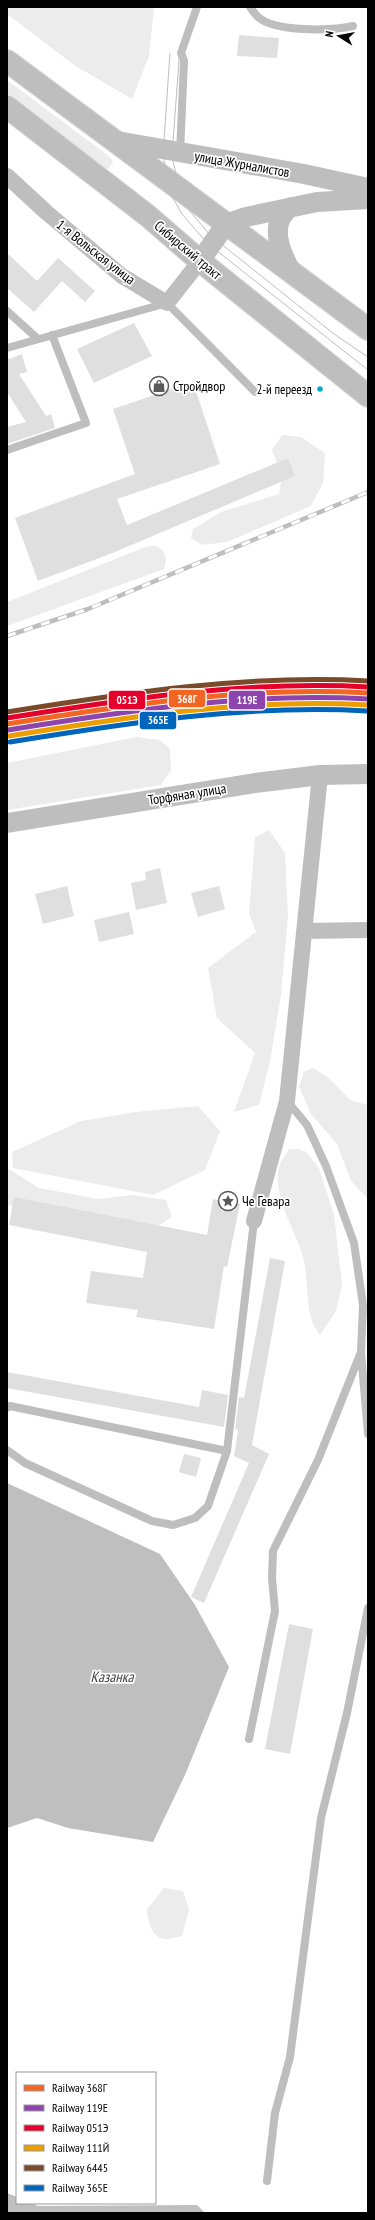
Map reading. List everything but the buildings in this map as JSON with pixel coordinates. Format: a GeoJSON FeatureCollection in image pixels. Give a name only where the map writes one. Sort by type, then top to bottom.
{"type":"FeatureCollection","features":[{"type":"Feature","properties":{"kind":"main road"},"geometry":{"type":"LineString","coordinates":[[7,61],[117,141],[368,329]]}},
{"type":"Feature","properties":{"kind":"main road","name":"Сибирский тракт"},"geometry":{"type":"LineString","coordinates":[[7,107],[148,216],[200,261],[368,396]]}},
{"type":"Feature","properties":{"kind":"street","name":"улица Журналистов"},"geometry":{"type":"LineString","coordinates":[[117,141],[304,174],[368,188]]}},
{"type":"Feature","properties":{"kind":"street","name":"1-я Вольская улица"},"geometry":{"type":"LineString","coordinates":[[7,176],[46,212],[122,276],[167,303]]}},
{"type":"Feature","properties":{"kind":"street"},"geometry":{"type":"LineString","coordinates":[[167,303],[200,261],[226,224],[246,217],[317,202],[368,199]]}},
{"type":"Feature","properties":{"kind":"street"},"geometry":{"type":"LineString","coordinates":[[291,207],[284,212],[280,219],[278,230],[279,244],[292,273]]}},
{"type":"Feature","properties":{"kind":"street","name":"Торфяная улица"},"geometry":{"type":"LineString","coordinates":[[7,823],[255,783],[320,775],[368,774]]}},
{"type":"Feature","properties":{"kind":"street"},"geometry":{"type":"LineString","coordinates":[[254,1221],[287,1101],[320,775]]}},
{"type":"Feature","properties":{"kind":"street"},"geometry":{"type":"LineString","coordinates":[[304,931],[368,930]]}},
{"type":"Feature","properties":{"kind":"lane"},"geometry":{"type":"LineString","coordinates":[[180,153],[184,61],[181,53],[197,7]]}},
{"type":"Feature","properties":{"kind":"lane"},"geometry":{"type":"LineString","coordinates":[[250,7],[258,17],[278,25],[312,29],[338,29],[353,26]]}},
{"type":"Feature","properties":{"kind":"lane"},"geometry":{"type":"LineString","coordinates":[[7,348],[167,303],[255,392]]}},
{"type":"Feature","properties":{"kind":"lane"},"geometry":{"type":"LineString","coordinates":[[7,311],[38,339]]}},
{"type":"Feature","properties":{"kind":"lane"},"geometry":{"type":"LineString","coordinates":[[7,450],[86,423],[52,335]]}},
{"type":"Feature","properties":{"kind":"lane"},"geometry":{"type":"LineString","coordinates":[[287,1101],[307,1125],[317,1146],[326,1166],[354,1243],[363,1305],[361,1352],[368,1434]]}},
{"type":"Feature","properties":{"kind":"lane"},"geometry":{"type":"LineString","coordinates":[[7,1450],[25,1463],[152,1521],[173,1525],[195,1518],[208,1506],[227,1451],[254,1221]]}},
{"type":"Feature","properties":{"kind":"lane"},"geometry":{"type":"LineString","coordinates":[[249,1739],[275,1611],[272,1578],[273,1551],[318,1460],[361,1352]]}},
{"type":"Feature","properties":{"kind":"lane"},"geometry":{"type":"LineString","coordinates":[[7,1408],[10,1406],[227,1451]]}},
{"type":"Feature","properties":{"kind":"lane"},"geometry":{"type":"LineString","coordinates":[[267,2181],[275,2113],[290,2057],[322,1818],[347,1713],[368,1608]]}},
{"type":"Feature","properties":{"kind":"shaded area"},"geometry":{"type":"Polygon","coordinates":[[[7,7],[154,7],[149,56],[132,99],[74,65],[7,14],[7,7]]]}},
{"type":"Feature","properties":{"kind":"shaded area"},"geometry":{"type":"Polygon","coordinates":[[[7,80],[110,157],[113,162],[108,169],[101,168],[7,97],[7,80]]]}},
{"type":"Feature","properties":{"kind":"shaded area"},"geometry":{"type":"Polygon","coordinates":[[[282,435],[301,437],[325,453],[323,483],[311,506],[227,542],[202,545],[191,538],[193,529],[221,512],[279,494],[282,477],[272,450],[282,435]]]}},
{"type":"Feature","properties":{"kind":"shaded area"},"geometry":{"type":"Polygon","coordinates":[[[148,546],[157,546],[163,551],[166,559],[164,569],[7,626],[7,602],[148,546]]]}},
{"type":"Feature","properties":{"kind":"shaded area"},"geometry":{"type":"Polygon","coordinates":[[[136,737],[160,740],[170,749],[171,770],[161,785],[7,810],[7,763],[136,737]]]}},
{"type":"Feature","properties":{"kind":"shaded area"},"geometry":{"type":"Polygon","coordinates":[[[269,830],[285,853],[288,916],[281,995],[270,1061],[259,1105],[234,1112],[255,1053],[217,1018],[208,968],[256,932],[249,913],[255,837],[269,830]]]}},
{"type":"Feature","properties":{"kind":"shaded area"},"geometry":{"type":"Polygon","coordinates":[[[313,1068],[329,1078],[350,1100],[368,1105],[368,1199],[351,1181],[337,1144],[311,1114],[299,1087],[304,1072],[313,1068]]]}},
{"type":"Feature","properties":{"kind":"shaded area"},"geometry":{"type":"Polygon","coordinates":[[[198,1106],[220,1131],[205,1170],[153,1195],[13,1168],[12,1152],[81,1121],[136,1112],[198,1106]]]}},
{"type":"Feature","properties":{"kind":"shaded area"},"geometry":{"type":"Polygon","coordinates":[[[289,1149],[299,1149],[307,1153],[319,1168],[334,1215],[342,1284],[336,1311],[320,1335],[311,1318],[304,1261],[301,1250],[280,1196],[278,1185],[279,1167],[289,1149]]]}},
{"type":"Feature","properties":{"kind":"shaded area"},"geometry":{"type":"Polygon","coordinates":[[[7,1168],[39,1188],[98,1199],[132,1195],[166,1200],[172,1217],[158,1226],[7,1205],[7,1168]]]}},
{"type":"Feature","properties":{"kind":"shaded area"},"geometry":{"type":"Polygon","coordinates":[[[164,1888],[183,1891],[189,1909],[182,1936],[168,1939],[161,1938],[157,1936],[149,1923],[147,1909],[164,1888]]]}},
{"type":"Feature","properties":{"kind":"water","name":"Казанка"},"geometry":{"type":"Polygon","coordinates":[[[7,1483],[160,1554],[195,1605],[229,1667],[185,1775],[153,1842],[68,1828],[37,1818],[7,1828],[7,1483]]]}},
{"type":"Feature","properties":{"kind":"water"},"geometry":{"type":"Polygon","coordinates":[[[7,2193],[16,2197],[16,2204],[33,2204],[38,2206],[197,2205],[205,2213],[7,2213],[7,2193]]]}},
{"type":"Feature","properties":{"kind":"tram line"},"geometry":{"type":"LineString","coordinates":[[170,53],[163,155],[170,193],[182,214],[207,243],[368,370]]}},
{"type":"Feature","properties":{"kind":"tram line"},"geometry":{"type":"LineString","coordinates":[[181,53],[179,60],[172,156],[179,189],[189,210],[210,235],[334,334],[368,357]]}},
{"type":"Feature","properties":{"kind":"railway"},"geometry":{"type":"LineString","coordinates":[[7,636],[88,609],[368,492]]}},
{"type":"Feature","properties":{"kind":"rail line","name":"6445"},"geometry":{"type":"LineString","coordinates":[[7,712],[142,692],[232,683],[278,680],[368,681]]}},
{"type":"Feature","properties":{"kind":"rail line","name":"051Э"},"geometry":{"type":"LineString","coordinates":[[7,718],[142,698],[232,689],[278,686],[368,687]]}},
{"type":"Feature","properties":{"kind":"rail line","name":"368Г"},"geometry":{"type":"LineString","coordinates":[[7,724],[142,704],[232,695],[277,692],[368,693]]}},
{"type":"Feature","properties":{"kind":"rail line","name":"119Е"},"geometry":{"type":"LineString","coordinates":[[8,730],[142,710],[232,701],[278,698],[368,699]]}},
{"type":"Feature","properties":{"kind":"rail line","name":"111Й"},"geometry":{"type":"LineString","coordinates":[[9,736],[143,716],[233,707],[277,704],[367,705]]}},
{"type":"Feature","properties":{"kind":"rail line","name":"365Е"},"geometry":{"type":"LineString","coordinates":[[10,742],[143,722],[233,713],[277,710],[367,711]]}},
{"type":"Feature","properties":{"kind":"place","name":"Стройдвор"},"geometry":{"type":"Point","coordinates":[159,386]}},
{"type":"Feature","properties":{"kind":"place","name":"2-й переезд"},"geometry":{"type":"Point","coordinates":[320,389]}},
{"type":"Feature","properties":{"kind":"place","name":"Че Гевара"},"geometry":{"type":"Point","coordinates":[228,1201]}}]}
